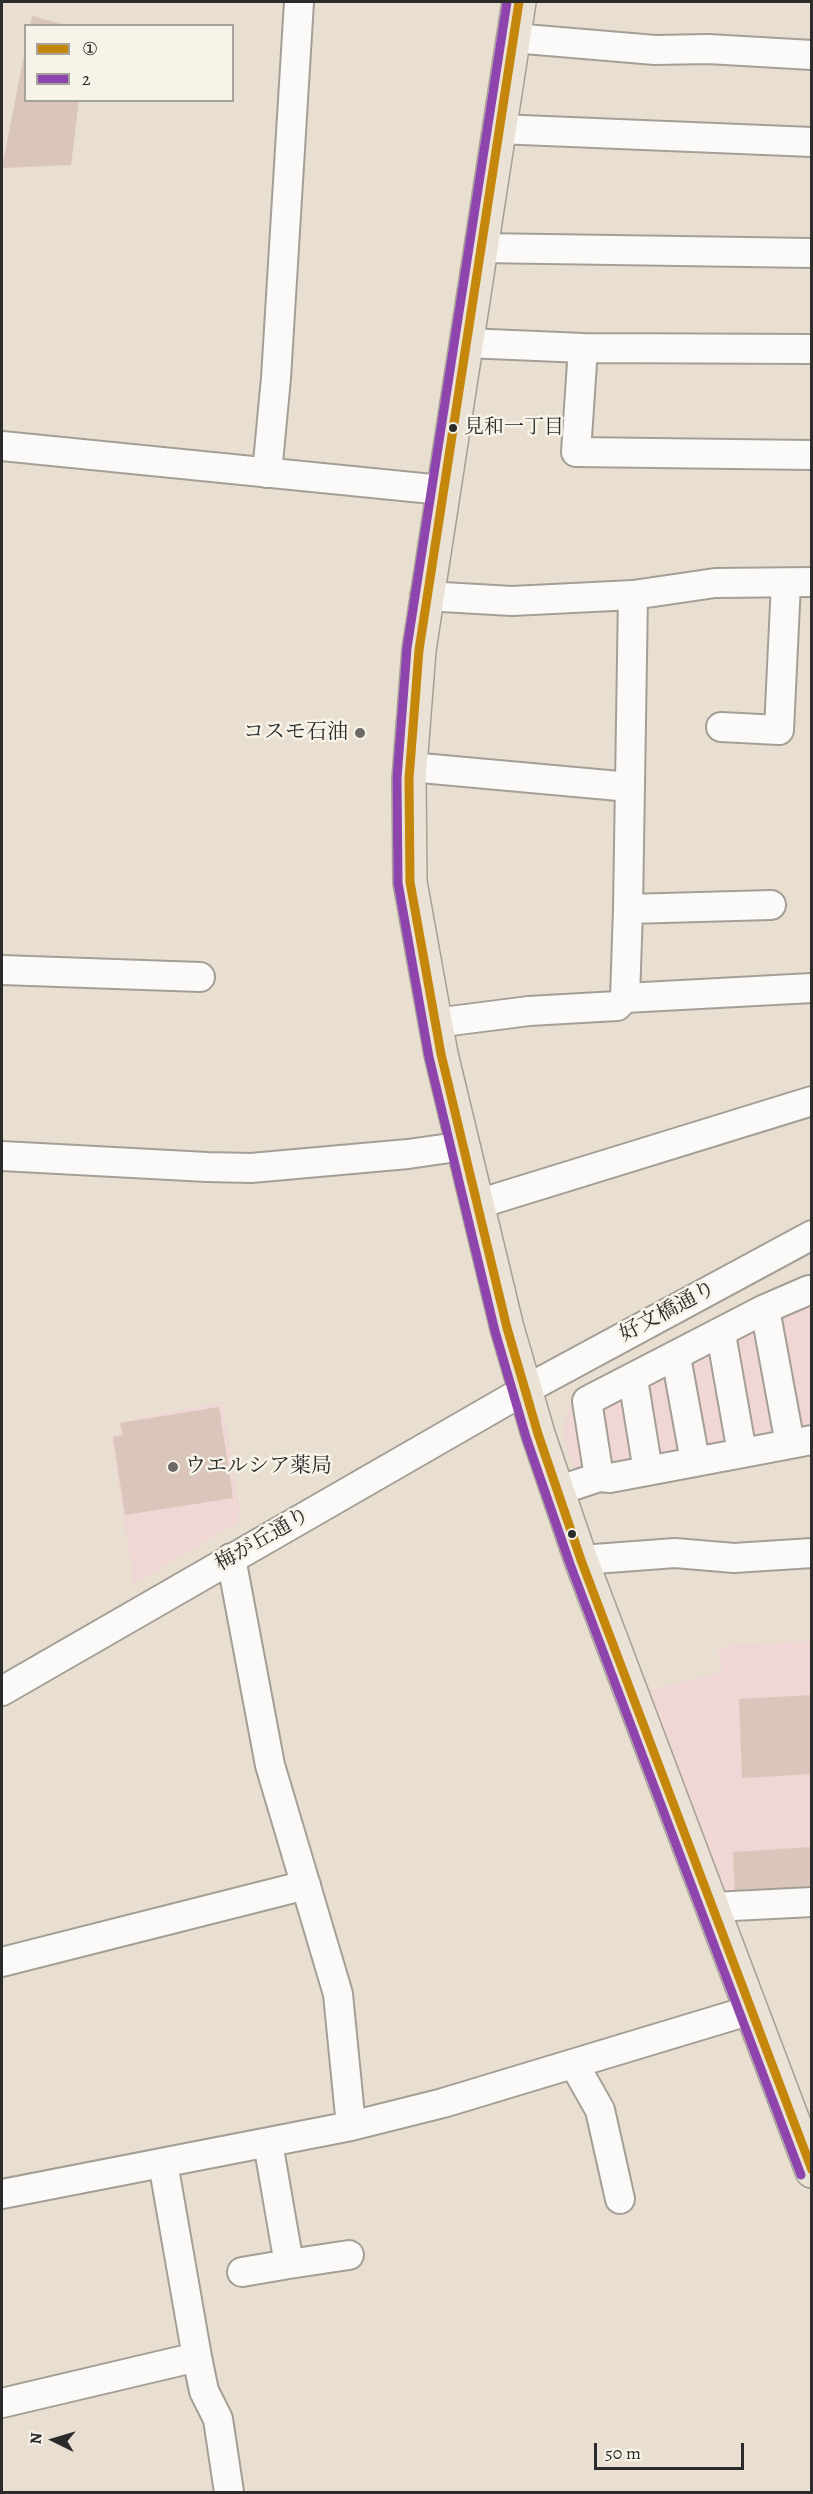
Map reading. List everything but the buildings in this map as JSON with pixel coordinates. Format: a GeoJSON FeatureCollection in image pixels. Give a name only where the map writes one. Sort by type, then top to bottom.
{"type":"FeatureCollection","features":[{"type":"Feature","properties":{"kind":"main road"},"geometry":{"type":"LineString","coordinates":[[519,2],[418,650],[410,767],[408,848],[410,882],[435,1023],[525,1390],[581,1560],[751,2010],[803,2123],[812,2171]]}},
{"type":"Feature","properties":{"kind":"street"},"geometry":{"type":"LineString","coordinates":[[267,473],[276,378],[299,2]]}},
{"type":"Feature","properties":{"kind":"street"},"geometry":{"type":"LineString","coordinates":[[513,38],[656,50],[708,49],[812,55]]}},
{"type":"Feature","properties":{"kind":"street"},"geometry":{"type":"LineString","coordinates":[[498,129],[812,142]]}},
{"type":"Feature","properties":{"kind":"street"},"geometry":{"type":"LineString","coordinates":[[480,248],[812,253]]}},
{"type":"Feature","properties":{"kind":"street"},"geometry":{"type":"LineString","coordinates":[[466,344],[583,348],[812,349]]}},
{"type":"Feature","properties":{"kind":"street"},"geometry":{"type":"LineString","coordinates":[[583,348],[576,452],[812,455]]}},
{"type":"Feature","properties":{"kind":"street"},"geometry":{"type":"LineString","coordinates":[[2,446],[442,490]]}},
{"type":"Feature","properties":{"kind":"street"},"geometry":{"type":"LineString","coordinates":[[425,596],[512,601],[633,596],[715,583],[799,583],[779,730],[721,727]]}},
{"type":"Feature","properties":{"kind":"street"},"geometry":{"type":"LineString","coordinates":[[435,1023],[530,1011],[618,1006],[625,998],[633,596]]}},
{"type":"Feature","properties":{"kind":"street"},"geometry":{"type":"LineString","coordinates":[[410,767],[630,787]]}},
{"type":"Feature","properties":{"kind":"street"},"geometry":{"type":"LineString","coordinates":[[628,909],[771,905]]}},
{"type":"Feature","properties":{"kind":"street"},"geometry":{"type":"LineString","coordinates":[[2,970],[200,977]]}},
{"type":"Feature","properties":{"kind":"street"},"geometry":{"type":"LineString","coordinates":[[625,998],[812,988]]}},
{"type":"Feature","properties":{"kind":"street"},"geometry":{"type":"LineString","coordinates":[[478,1204],[812,1101]]}},
{"type":"Feature","properties":{"kind":"street"},"geometry":{"type":"LineString","coordinates":[[2,1156],[207,1167],[251,1167],[408,1154],[464,1146]]}},
{"type":"Feature","properties":{"kind":"street","name":"好文橋通り"},"geometry":{"type":"LineString","coordinates":[[525,1390],[812,1235]]}},
{"type":"Feature","properties":{"kind":"street"},"geometry":{"type":"LineString","coordinates":[[599,1477],[587,1401],[721,1334],[765,1309],[810,1292],[783,1250]]}},
{"type":"Feature","properties":{"kind":"street"},"geometry":{"type":"LineString","coordinates":[[557,1491],[599,1477],[610,1478],[801,1442],[765,1309]]}},
{"type":"Feature","properties":{"kind":"street"},"geometry":{"type":"LineString","coordinates":[[721,1334],[742,1453]]}},
{"type":"Feature","properties":{"kind":"street"},"geometry":{"type":"LineString","coordinates":[[676,1357],[695,1461]]}},
{"type":"Feature","properties":{"kind":"street"},"geometry":{"type":"LineString","coordinates":[[633,1379],[648,1471]]}},
{"type":"Feature","properties":{"kind":"street","name":"梅が丘通り"},"geometry":{"type":"LineString","coordinates":[[2,1691],[525,1390]]}},
{"type":"Feature","properties":{"kind":"street"},"geometry":{"type":"LineString","coordinates":[[581,1560],[675,1553],[734,1558],[812,1553]]}},
{"type":"Feature","properties":{"kind":"street"},"geometry":{"type":"LineString","coordinates":[[231,1558],[270,1765],[339,1994],[351,2127]]}},
{"type":"Feature","properties":{"kind":"street"},"geometry":{"type":"LineString","coordinates":[[2,1962],[306,1886]]}},
{"type":"Feature","properties":{"kind":"street"},"geometry":{"type":"LineString","coordinates":[[713,1908],[812,1902]]}},
{"type":"Feature","properties":{"kind":"street"},"geometry":{"type":"LineString","coordinates":[[2,2194],[351,2127],[443,2103],[751,2010]]}},
{"type":"Feature","properties":{"kind":"street"},"geometry":{"type":"LineString","coordinates":[[574,2064],[600,2110],[620,2199]]}},
{"type":"Feature","properties":{"kind":"street"},"geometry":{"type":"LineString","coordinates":[[268,2143],[289,2264]]}},
{"type":"Feature","properties":{"kind":"street"},"geometry":{"type":"LineString","coordinates":[[163,2163],[197,2357],[204,2391],[218,2419],[229,2493]]}},
{"type":"Feature","properties":{"kind":"street"},"geometry":{"type":"LineString","coordinates":[[242,2272],[349,2255]]}},
{"type":"Feature","properties":{"kind":"street"},"geometry":{"type":"LineString","coordinates":[[2,2403],[197,2357]]}},
{"type":"Feature","properties":{"kind":"shaded area"},"geometry":{"type":"Polygon","coordinates":[[[811,1274],[811,1455],[755,1457],[582,1494],[563,1436],[567,1415],[575,1394],[811,1274]]]}},
{"type":"Feature","properties":{"kind":"shaded area","name":"ウエルシア薬局"},"geometry":{"type":"Polygon","coordinates":[[[222,1402],[240,1509],[237,1523],[134,1584],[111,1435],[120,1433],[119,1422],[222,1402]]]}},
{"type":"Feature","properties":{"kind":"shaded area"},"geometry":{"type":"Polygon","coordinates":[[[811,1641],[811,1893],[735,1898],[723,1885],[650,1690],[722,1672],[718,1649],[731,1645],[811,1641]]]}},
{"type":"Feature","properties":{"kind":"transit line","name":"2"},"geometry":{"type":"LineString","coordinates":[[507,2],[407,648],[397,778],[398,883],[429,1057],[495,1331],[526,1437],[570,1564],[801,2175]]}},
{"type":"Feature","properties":{"kind":"transit line","name":"①"},"geometry":{"type":"LineString","coordinates":[[519,2],[419,650],[409,779],[410,882],[441,1054],[507,1328],[538,1434],[581,1560],[812,2170]]}},
{"type":"Feature","properties":{"kind":"place","name":"見和一丁目"},"geometry":{"type":"Point","coordinates":[453,428]}},
{"type":"Feature","properties":{"kind":"place","name":"コスモ石油"},"geometry":{"type":"Point","coordinates":[360,733]}},
{"type":"Feature","properties":{"kind":"place","name":"ウエルシア薬局"},"geometry":{"type":"Point","coordinates":[173,1467]}}]}
